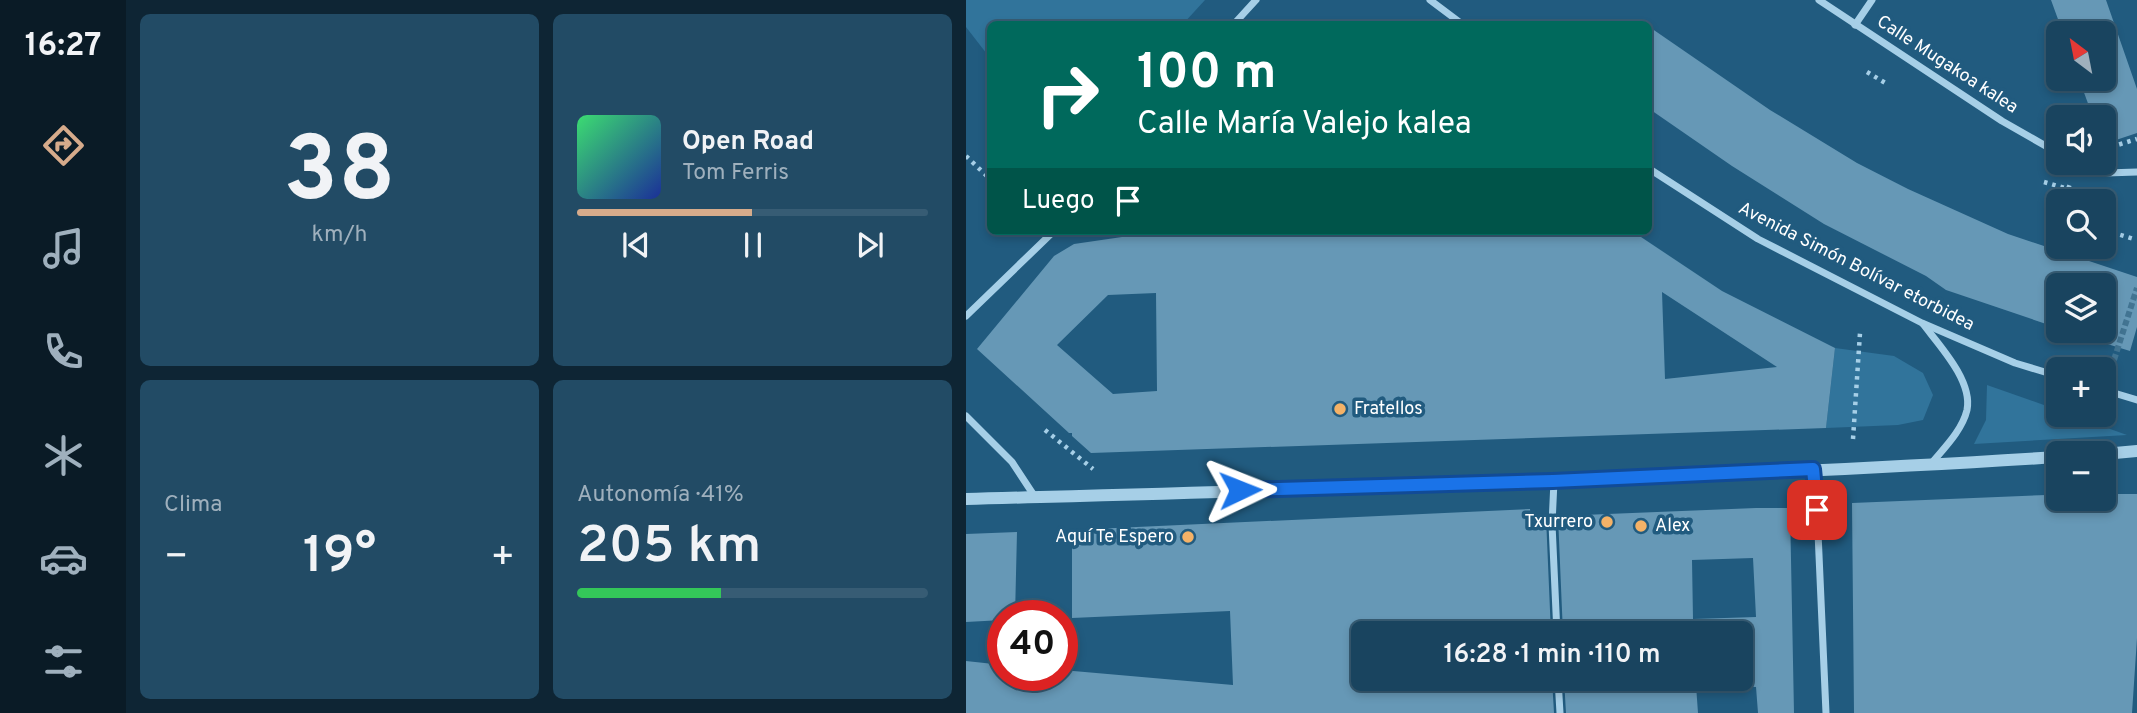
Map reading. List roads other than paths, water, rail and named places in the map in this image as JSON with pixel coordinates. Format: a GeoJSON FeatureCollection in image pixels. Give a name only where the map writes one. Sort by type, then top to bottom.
{"type":"FeatureCollection","features":[{"type":"Feature","properties":{"kind":"street"},"geometry":{"type":"LineString","coordinates":[[1237,21],[1256,0]]}},
{"type":"Feature","properties":{"kind":"street"},"geometry":{"type":"LineString","coordinates":[[1430,0],[1458,21]]}},
{"type":"Feature","properties":{"kind":"street","name":"Calle Mugakoa kalea"},"geometry":{"type":"LineString","coordinates":[[1819,0],[2002,121],[2046,146]]}},
{"type":"Feature","properties":{"kind":"street","name":"Calle Mugakoa kalea"},"geometry":{"type":"LineString","coordinates":[[1855,25],[1872,0]]}},
{"type":"Feature","properties":{"kind":"street","name":"Avenida Simón Bolívar etorbidea"},"geometry":{"type":"LineString","coordinates":[[1652,171],[1758,239],[1922,323],[2015,363],[2046,372]]}},
{"type":"Feature","properties":{"kind":"street"},"geometry":{"type":"LineString","coordinates":[[2116,173],[2137,172]]}},
{"type":"Feature","properties":{"kind":"street"},"geometry":{"type":"LineString","coordinates":[[966,316],[1050,235]]}},
{"type":"Feature","properties":{"kind":"street"},"geometry":{"type":"LineString","coordinates":[[1922,323],[1954,366],[1967,390],[1967,410],[1955,435],[1930,465]]}},
{"type":"Feature","properties":{"kind":"street"},"geometry":{"type":"LineString","coordinates":[[2116,394],[2137,400]]}},
{"type":"Feature","properties":{"kind":"street"},"geometry":{"type":"LineString","coordinates":[[966,416],[1012,462],[1035,497]]}},
{"type":"Feature","properties":{"kind":"street"},"geometry":{"type":"LineString","coordinates":[[2116,453],[2137,452]]}},
{"type":"Feature","properties":{"kind":"street"},"geometry":{"type":"LineString","coordinates":[[966,499],[1553,481],[2046,458]]}},
{"type":"Feature","properties":{"kind":"street"},"geometry":{"type":"LineString","coordinates":[[1813,469],[1826,713]]}},
{"type":"Feature","properties":{"kind":"street"},"geometry":{"type":"LineString","coordinates":[[1553,481],[1556,621]]}},
{"type":"Feature","properties":{"kind":"street"},"geometry":{"type":"LineString","coordinates":[[1559,691],[1560,713]]}},
{"type":"Feature","properties":{"kind":"tunnel"},"geometry":{"type":"LineString","coordinates":[[2115,357],[2137,288]]}},
{"type":"Feature","properties":{"kind":"place","name":"Fratellos"},"geometry":{"type":"Point","coordinates":[1340,409]}},
{"type":"Feature","properties":{"kind":"place","name":"Txurrero"},"geometry":{"type":"Point","coordinates":[1607,522]}},
{"type":"Feature","properties":{"kind":"place","name":"Alex"},"geometry":{"type":"Point","coordinates":[1641,526]}},
{"type":"Feature","properties":{"kind":"place","name":"Aquí Te Espero"},"geometry":{"type":"Point","coordinates":[1188,537]}}]}
